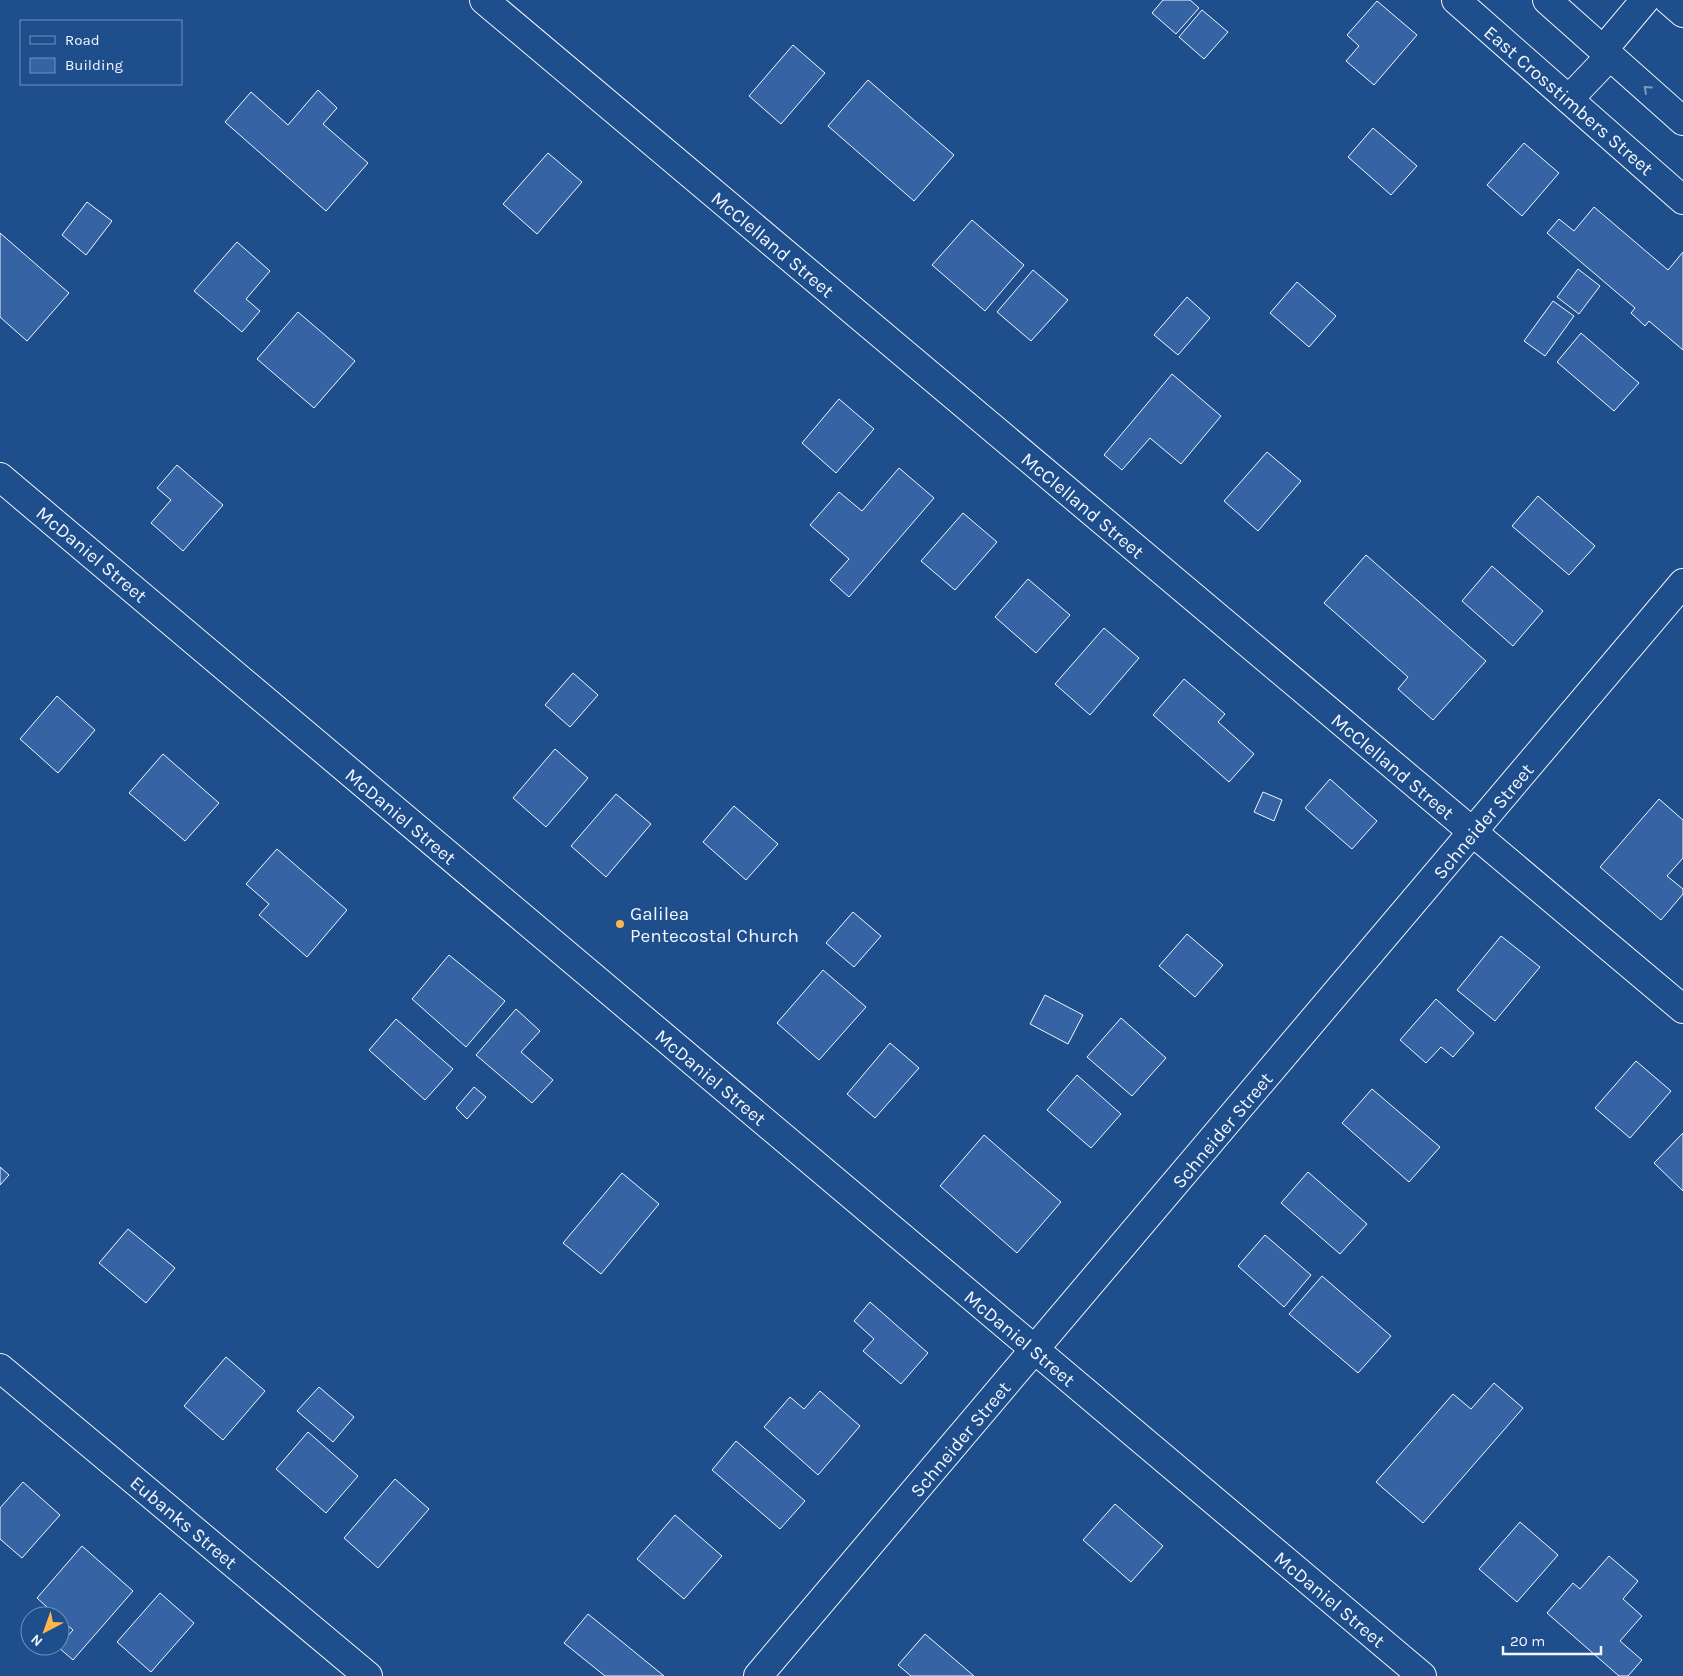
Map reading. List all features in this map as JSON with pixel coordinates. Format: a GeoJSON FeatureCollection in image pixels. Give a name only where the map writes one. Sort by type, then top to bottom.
{"type":"FeatureCollection","features":[{"type":"Feature","properties":{"kind":"street","name":"McClelland Street"},"geometry":{"type":"LineString","coordinates":[[484,0],[1683,1009]]}},
{"type":"Feature","properties":{"kind":"street","name":"East Crosstimbers Street"},"geometry":{"type":"LineString","coordinates":[[1456,0],[1683,200]]}},
{"type":"Feature","properties":{"kind":"street"},"geometry":{"type":"LineString","coordinates":[[1547,0],[1683,121]]}},
{"type":"Feature","properties":{"kind":"street"},"geometry":{"type":"LineString","coordinates":[[1569,99],[1646,0]]}},
{"type":"Feature","properties":{"kind":"street"},"geometry":{"type":"LineString","coordinates":[[1668,0],[1683,13]]}},
{"type":"Feature","properties":{"kind":"street","name":"McDaniel Street"},"geometry":{"type":"LineString","coordinates":[[0,477],[1422,1676]]}},
{"type":"Feature","properties":{"kind":"street","name":"Schneider Street"},"geometry":{"type":"LineString","coordinates":[[758,1676],[1683,583]]}},
{"type":"Feature","properties":{"kind":"street","name":"Eubanks Street"},"geometry":{"type":"LineString","coordinates":[[0,1368],[368,1676]]}},
{"type":"Feature","properties":{"kind":"building"},"geometry":{"type":"Polygon","coordinates":[[[1163,0],[1190,0],[1199,8],[1176,34],[1152,13],[1163,0]]]}},
{"type":"Feature","properties":{"kind":"building"},"geometry":{"type":"Polygon","coordinates":[[[1377,1],[1417,35],[1374,85],[1346,61],[1359,46],[1347,35],[1377,1]]]}},
{"type":"Feature","properties":{"kind":"building"},"geometry":{"type":"Polygon","coordinates":[[[1202,10],[1228,32],[1204,59],[1179,37],[1202,10]]]}},
{"type":"Feature","properties":{"kind":"building"},"geometry":{"type":"Polygon","coordinates":[[[793,45],[825,73],[781,124],[749,96],[793,45]]]}},
{"type":"Feature","properties":{"kind":"building"},"geometry":{"type":"Polygon","coordinates":[[[868,80],[954,155],[914,201],[828,126],[868,80]]]}},
{"type":"Feature","properties":{"kind":"building"},"geometry":{"type":"Polygon","coordinates":[[[318,90],[337,108],[323,124],[368,163],[326,211],[225,122],[251,92],[288,125],[318,90]]]}},
{"type":"Feature","properties":{"kind":"building"},"geometry":{"type":"Polygon","coordinates":[[[1373,128],[1417,166],[1391,195],[1348,157],[1373,128]]]}},
{"type":"Feature","properties":{"kind":"building"},"geometry":{"type":"Polygon","coordinates":[[[1524,143],[1559,173],[1522,216],[1487,185],[1524,143]]]}},
{"type":"Feature","properties":{"kind":"building"},"geometry":{"type":"Polygon","coordinates":[[[548,153],[582,182],[537,234],[503,204],[548,153]]]}},
{"type":"Feature","properties":{"kind":"building"},"geometry":{"type":"Polygon","coordinates":[[[87,202],[112,221],[86,255],[62,235],[87,202]]]}},
{"type":"Feature","properties":{"kind":"building"},"geometry":{"type":"Polygon","coordinates":[[[1594,207],[1668,270],[1683,252],[1683,350],[1649,321],[1645,326],[1631,313],[1635,308],[1547,233],[1559,219],[1574,231],[1594,207]]]}},
{"type":"Feature","properties":{"kind":"building"},"geometry":{"type":"Polygon","coordinates":[[[972,220],[1024,265],[985,311],[932,265],[972,220]]]}},
{"type":"Feature","properties":{"kind":"building"},"geometry":{"type":"Polygon","coordinates":[[[0,233],[69,293],[27,341],[0,317],[0,233]]]}},
{"type":"Feature","properties":{"kind":"building"},"geometry":{"type":"Polygon","coordinates":[[[237,242],[270,271],[246,299],[260,311],[242,332],[194,291],[237,242]]]}},
{"type":"Feature","properties":{"kind":"building"},"geometry":{"type":"Polygon","coordinates":[[[1578,269],[1600,286],[1579,314],[1557,297],[1578,269]]]}},
{"type":"Feature","properties":{"kind":"building"},"geometry":{"type":"Polygon","coordinates":[[[1033,270],[1068,300],[1031,341],[997,312],[1033,270]]]}},
{"type":"Feature","properties":{"kind":"building"},"geometry":{"type":"Polygon","coordinates":[[[1297,282],[1336,316],[1309,347],[1270,313],[1297,282]]]}},
{"type":"Feature","properties":{"kind":"building"},"geometry":{"type":"Polygon","coordinates":[[[1187,297],[1210,318],[1178,355],[1154,335],[1187,297]]]}},
{"type":"Feature","properties":{"kind":"building"},"geometry":{"type":"Polygon","coordinates":[[[1553,301],[1574,316],[1545,356],[1524,341],[1553,301]]]}},
{"type":"Feature","properties":{"kind":"building"},"geometry":{"type":"Polygon","coordinates":[[[298,312],[355,361],[314,408],[257,359],[298,312]]]}},
{"type":"Feature","properties":{"kind":"building"},"geometry":{"type":"Polygon","coordinates":[[[1581,333],[1639,383],[1614,411],[1557,362],[1581,333]]]}},
{"type":"Feature","properties":{"kind":"building"},"geometry":{"type":"Polygon","coordinates":[[[1172,374],[1221,416],[1181,464],[1150,438],[1122,470],[1104,455],[1172,374]]]}},
{"type":"Feature","properties":{"kind":"building"},"geometry":{"type":"Polygon","coordinates":[[[839,399],[874,429],[836,473],[802,443],[839,399]]]}},
{"type":"Feature","properties":{"kind":"building"},"geometry":{"type":"Polygon","coordinates":[[[1267,452],[1301,481],[1258,531],[1224,501],[1267,452]]]}},
{"type":"Feature","properties":{"kind":"building"},"geometry":{"type":"Polygon","coordinates":[[[177,465],[223,505],[183,551],[151,523],[171,500],[157,488],[177,465]]]}},
{"type":"Feature","properties":{"kind":"building"},"geometry":{"type":"Polygon","coordinates":[[[899,468],[934,498],[849,597],[830,580],[849,559],[810,525],[839,492],[862,511],[899,468]]]}},
{"type":"Feature","properties":{"kind":"building"},"geometry":{"type":"Polygon","coordinates":[[[1538,496],[1595,546],[1569,575],[1512,526],[1538,496]]]}},
{"type":"Feature","properties":{"kind":"building"},"geometry":{"type":"Polygon","coordinates":[[[963,513],[997,542],[955,590],[921,561],[963,513]]]}},
{"type":"Feature","properties":{"kind":"building"},"geometry":{"type":"Polygon","coordinates":[[[1366,555],[1486,661],[1433,720],[1398,689],[1408,677],[1324,603],[1366,555]]]}},
{"type":"Feature","properties":{"kind":"building"},"geometry":{"type":"Polygon","coordinates":[[[1492,566],[1543,611],[1513,646],[1462,601],[1492,566]]]}},
{"type":"Feature","properties":{"kind":"building"},"geometry":{"type":"Polygon","coordinates":[[[1028,579],[1070,615],[1036,653],[995,617],[1028,579]]]}},
{"type":"Feature","properties":{"kind":"building"},"geometry":{"type":"Polygon","coordinates":[[[1104,628],[1139,658],[1090,715],[1055,684],[1104,628]]]}},
{"type":"Feature","properties":{"kind":"building"},"geometry":{"type":"Polygon","coordinates":[[[573,673],[598,695],[570,727],[545,705],[573,673]]]}},
{"type":"Feature","properties":{"kind":"building"},"geometry":{"type":"Polygon","coordinates":[[[1184,679],[1225,714],[1218,722],[1254,754],[1229,782],[1153,715],[1184,679]]]}},
{"type":"Feature","properties":{"kind":"building"},"geometry":{"type":"Polygon","coordinates":[[[57,696],[95,730],[58,773],[20,739],[57,696]]]}},
{"type":"Feature","properties":{"kind":"building"},"geometry":{"type":"Polygon","coordinates":[[[555,749],[588,778],[546,827],[513,798],[555,749]]]}},
{"type":"Feature","properties":{"kind":"building"},"geometry":{"type":"Polygon","coordinates":[[[163,754],[219,803],[185,841],[129,793],[163,754]]]}},
{"type":"Feature","properties":{"kind":"building"},"geometry":{"type":"Polygon","coordinates":[[[1330,779],[1377,821],[1352,849],[1305,808],[1330,779]]]}},
{"type":"Feature","properties":{"kind":"building"},"geometry":{"type":"Polygon","coordinates":[[[1263,792],[1282,800],[1274,821],[1254,812],[1263,792]]]}},
{"type":"Feature","properties":{"kind":"building"},"geometry":{"type":"Polygon","coordinates":[[[616,794],[651,824],[606,877],[571,846],[616,794]]]}},
{"type":"Feature","properties":{"kind":"building"},"geometry":{"type":"Polygon","coordinates":[[[1659,799],[1683,820],[1683,858],[1667,876],[1683,889],[1683,894],[1661,920],[1600,867],[1659,799]]]}},
{"type":"Feature","properties":{"kind":"building"},"geometry":{"type":"Polygon","coordinates":[[[734,806],[778,844],[746,880],[703,842],[734,806]]]}},
{"type":"Feature","properties":{"kind":"building"},"geometry":{"type":"Polygon","coordinates":[[[277,849],[347,910],[307,957],[259,915],[269,904],[246,884],[277,849]]]}},
{"type":"Feature","properties":{"kind":"building"},"geometry":{"type":"Polygon","coordinates":[[[853,912],[881,936],[854,967],[826,943],[853,912]]]}},
{"type":"Feature","properties":{"kind":"building"},"geometry":{"type":"Polygon","coordinates":[[[1187,934],[1223,965],[1195,997],[1159,966],[1187,934]]]}},
{"type":"Feature","properties":{"kind":"building"},"geometry":{"type":"Polygon","coordinates":[[[1501,936],[1540,967],[1495,1021],[1457,990],[1501,936]]]}},
{"type":"Feature","properties":{"kind":"building"},"geometry":{"type":"Polygon","coordinates":[[[449,955],[505,1001],[466,1047],[412,999],[449,955]]]}},
{"type":"Feature","properties":{"kind":"building"},"geometry":{"type":"Polygon","coordinates":[[[823,970],[866,1007],[819,1060],[777,1023],[823,970]]]}},
{"type":"Feature","properties":{"kind":"building"},"geometry":{"type":"Polygon","coordinates":[[[1045,995],[1083,1015],[1068,1044],[1030,1024],[1045,995]]]}},
{"type":"Feature","properties":{"kind":"building"},"geometry":{"type":"Polygon","coordinates":[[[1436,999],[1474,1033],[1453,1057],[1441,1047],[1426,1063],[1400,1040],[1436,999]]]}},
{"type":"Feature","properties":{"kind":"building"},"geometry":{"type":"Polygon","coordinates":[[[516,1009],[540,1031],[521,1052],[553,1080],[532,1103],[476,1055],[516,1009]]]}},
{"type":"Feature","properties":{"kind":"building"},"geometry":{"type":"Polygon","coordinates":[[[1121,1018],[1166,1058],[1132,1096],[1087,1057],[1121,1018]]]}},
{"type":"Feature","properties":{"kind":"building"},"geometry":{"type":"Polygon","coordinates":[[[396,1019],[453,1069],[425,1100],[369,1050],[396,1019]]]}},
{"type":"Feature","properties":{"kind":"building"},"geometry":{"type":"Polygon","coordinates":[[[890,1043],[919,1068],[875,1118],[847,1094],[890,1043]]]}},
{"type":"Feature","properties":{"kind":"building"},"geometry":{"type":"Polygon","coordinates":[[[1636,1061],[1671,1091],[1630,1138],[1595,1108],[1636,1061]]]}},
{"type":"Feature","properties":{"kind":"building"},"geometry":{"type":"Polygon","coordinates":[[[1077,1075],[1121,1114],[1091,1148],[1047,1110],[1077,1075]]]}},
{"type":"Feature","properties":{"kind":"building"},"geometry":{"type":"Polygon","coordinates":[[[474,1087],[486,1097],[467,1119],[456,1108],[474,1087]]]}},
{"type":"Feature","properties":{"kind":"building"},"geometry":{"type":"Polygon","coordinates":[[[1372,1089],[1440,1147],[1409,1182],[1342,1123],[1372,1089]]]}},
{"type":"Feature","properties":{"kind":"building"},"geometry":{"type":"Polygon","coordinates":[[[1683,1133],[1683,1191],[1654,1163],[1683,1133]]]}},
{"type":"Feature","properties":{"kind":"building"},"geometry":{"type":"Polygon","coordinates":[[[984,1135],[1061,1202],[1017,1253],[940,1186],[984,1135]]]}},
{"type":"Feature","properties":{"kind":"building"},"geometry":{"type":"Polygon","coordinates":[[[0,1167],[9,1175],[0,1185],[0,1167]]]}},
{"type":"Feature","properties":{"kind":"building"},"geometry":{"type":"Polygon","coordinates":[[[1308,1172],[1367,1224],[1340,1254],[1281,1203],[1308,1172]]]}},
{"type":"Feature","properties":{"kind":"building"},"geometry":{"type":"Polygon","coordinates":[[[622,1173],[659,1204],[601,1274],[563,1243],[622,1173]]]}},
{"type":"Feature","properties":{"kind":"building"},"geometry":{"type":"Polygon","coordinates":[[[128,1229],[175,1268],[146,1303],[99,1263],[128,1229]]]}},
{"type":"Feature","properties":{"kind":"building"},"geometry":{"type":"Polygon","coordinates":[[[1265,1235],[1311,1275],[1284,1307],[1238,1266],[1265,1235]]]}},
{"type":"Feature","properties":{"kind":"building"},"geometry":{"type":"Polygon","coordinates":[[[1322,1276],[1391,1336],[1358,1373],[1289,1314],[1322,1276]]]}},
{"type":"Feature","properties":{"kind":"building"},"geometry":{"type":"Polygon","coordinates":[[[870,1302],[928,1353],[901,1384],[863,1351],[874,1339],[854,1321],[870,1302]]]}},
{"type":"Feature","properties":{"kind":"building"},"geometry":{"type":"Polygon","coordinates":[[[226,1357],[265,1391],[223,1440],[184,1406],[226,1357]]]}},
{"type":"Feature","properties":{"kind":"building"},"geometry":{"type":"Polygon","coordinates":[[[1494,1383],[1523,1408],[1423,1523],[1376,1482],[1453,1394],[1471,1409],[1494,1383]]]}},
{"type":"Feature","properties":{"kind":"building"},"geometry":{"type":"Polygon","coordinates":[[[319,1387],[354,1417],[333,1442],[297,1411],[319,1387]]]}},
{"type":"Feature","properties":{"kind":"building"},"geometry":{"type":"Polygon","coordinates":[[[820,1391],[860,1426],[818,1475],[764,1427],[790,1397],[804,1409],[820,1391]]]}},
{"type":"Feature","properties":{"kind":"building"},"geometry":{"type":"Polygon","coordinates":[[[308,1432],[358,1476],[326,1513],[276,1469],[308,1432]]]}},
{"type":"Feature","properties":{"kind":"building"},"geometry":{"type":"Polygon","coordinates":[[[736,1441],[805,1501],[780,1529],[712,1470],[736,1441]]]}},
{"type":"Feature","properties":{"kind":"building"},"geometry":{"type":"Polygon","coordinates":[[[395,1479],[429,1509],[378,1568],[344,1538],[395,1479]]]}},
{"type":"Feature","properties":{"kind":"building"},"geometry":{"type":"Polygon","coordinates":[[[23,1482],[60,1515],[22,1558],[0,1539],[0,1508],[23,1482]]]}},
{"type":"Feature","properties":{"kind":"building"},"geometry":{"type":"Polygon","coordinates":[[[1115,1504],[1163,1546],[1131,1582],[1083,1540],[1115,1504]]]}},
{"type":"Feature","properties":{"kind":"building"},"geometry":{"type":"Polygon","coordinates":[[[675,1515],[722,1556],[684,1599],[637,1559],[675,1515]]]}},
{"type":"Feature","properties":{"kind":"building"},"geometry":{"type":"Polygon","coordinates":[[[1520,1522],[1558,1555],[1517,1602],[1479,1569],[1520,1522]]]}},
{"type":"Feature","properties":{"kind":"building"},"geometry":{"type":"Polygon","coordinates":[[[82,1546],[133,1591],[73,1660],[68,1656],[70,1656],[70,1633],[73,1630],[70,1627],[70,1606],[46,1606],[37,1598],[82,1546]]]}},
{"type":"Feature","properties":{"kind":"building"},"geometry":{"type":"Polygon","coordinates":[[[1609,1556],[1638,1581],[1623,1599],[1642,1616],[1620,1641],[1642,1660],[1628,1676],[1619,1676],[1547,1613],[1573,1583],[1580,1589],[1609,1556]]]}},
{"type":"Feature","properties":{"kind":"building"},"geometry":{"type":"Polygon","coordinates":[[[160,1593],[194,1623],[151,1672],[117,1642],[160,1593]]]}},
{"type":"Feature","properties":{"kind":"building"},"geometry":{"type":"Polygon","coordinates":[[[588,1614],[664,1676],[605,1676],[564,1643],[588,1614]]]}},
{"type":"Feature","properties":{"kind":"building"},"geometry":{"type":"Polygon","coordinates":[[[925,1634],[974,1676],[911,1676],[898,1665],[925,1634]]]}},
{"type":"Feature","properties":{"kind":"place","name":"Galilea Pentecostal Church"},"geometry":{"type":"Point","coordinates":[620,924]}}]}
